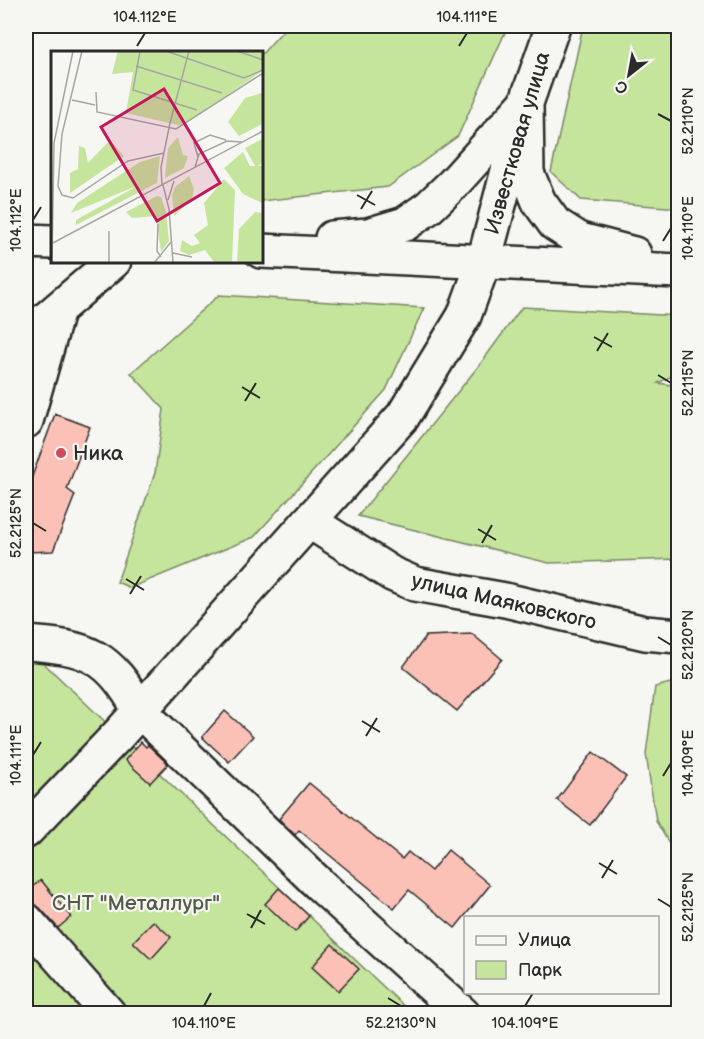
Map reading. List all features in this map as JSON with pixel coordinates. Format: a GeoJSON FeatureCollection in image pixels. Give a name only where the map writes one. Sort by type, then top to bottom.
{"type":"FeatureCollection","features":[{"type":"Feature","properties":{"kind":"street","name":"Известковая улица"},"geometry":{"type":"LineString","coordinates":[[26,831],[140,711],[402,416],[464,316],[484,261],[526,103],[553,26]]}},
{"type":"Feature","properties":{"kind":"street"},"geometry":{"type":"LineString","coordinates":[[262,246],[368,236],[405,224],[429,207],[453,184],[526,103]]}},
{"type":"Feature","properties":{"kind":"street"},"geometry":{"type":"LineString","coordinates":[[526,103],[527,174],[539,202],[555,224],[580,240],[613,250],[678,264]]}},
{"type":"Feature","properties":{"kind":"street"},"geometry":{"type":"LineString","coordinates":[[26,240],[51,242]]}},
{"type":"Feature","properties":{"kind":"street"},"geometry":{"type":"LineString","coordinates":[[262,250],[678,271]]}},
{"type":"Feature","properties":{"kind":"street"},"geometry":{"type":"LineString","coordinates":[[26,333],[30,333],[113,262]]}},
{"type":"Feature","properties":{"kind":"street"},"geometry":{"type":"LineString","coordinates":[[26,421],[58,309]]}},
{"type":"Feature","properties":{"kind":"street","name":"улица Маяковского"},"geometry":{"type":"LineString","coordinates":[[309,521],[392,574],[415,584],[505,600],[645,633],[678,636]]}},
{"type":"Feature","properties":{"kind":"street"},"geometry":{"type":"LineString","coordinates":[[26,644],[55,645],[96,656],[108,666],[127,687],[140,711],[319,884],[463,1014]]}},
{"type":"Feature","properties":{"kind":"street"},"geometry":{"type":"LineString","coordinates":[[26,920],[109,1014]]}},
{"type":"Feature","properties":{"kind":"green space"},"geometry":{"type":"Polygon","coordinates":[[[287,26],[508,26],[458,136],[388,187],[262,201],[262,54],[287,26]]]}},
{"type":"Feature","properties":{"kind":"green space"},"geometry":{"type":"Polygon","coordinates":[[[583,26],[678,26],[678,208],[581,200],[551,172],[583,26]]]}},
{"type":"Feature","properties":{"kind":"green space"},"geometry":{"type":"Polygon","coordinates":[[[219,295],[424,308],[386,390],[254,537],[130,588],[117,582],[155,473],[164,409],[131,373],[219,295]]]}},
{"type":"Feature","properties":{"kind":"green space"},"geometry":{"type":"Polygon","coordinates":[[[522,307],[678,316],[678,373],[658,383],[678,386],[678,559],[549,563],[358,516],[481,363],[522,307]]]}},
{"type":"Feature","properties":{"kind":"green space","name":"СНТ \"Металлург\""},"geometry":{"type":"Polygon","coordinates":[[[33,653],[411,1013],[26,1014],[26,654],[33,653]]]}},
{"type":"Feature","properties":{"kind":"green space"},"geometry":{"type":"Polygon","coordinates":[[[678,681],[678,859],[656,821],[646,754],[655,687],[678,681]]]}},
{"type":"Feature","properties":{"kind":"building"},"geometry":{"type":"Polygon","coordinates":[[[55,414],[90,427],[67,489],[75,495],[53,551],[26,552],[26,493],[55,414]]]}},
{"type":"Feature","properties":{"kind":"building"},"geometry":{"type":"Polygon","coordinates":[[[472,634],[502,659],[457,711],[403,667],[426,636],[472,634]]]}},
{"type":"Feature","properties":{"kind":"building"},"geometry":{"type":"Polygon","coordinates":[[[225,711],[253,736],[229,762],[202,737],[225,711]]]}},
{"type":"Feature","properties":{"kind":"building"},"geometry":{"type":"Polygon","coordinates":[[[141,742],[146,747],[148,745],[168,764],[150,783],[125,760],[141,742]]]}},
{"type":"Feature","properties":{"kind":"building"},"geometry":{"type":"Polygon","coordinates":[[[593,752],[626,777],[590,825],[557,800],[593,752]]]}},
{"type":"Feature","properties":{"kind":"building"},"geometry":{"type":"Polygon","coordinates":[[[309,783],[402,859],[408,852],[431,871],[448,850],[490,885],[455,928],[409,890],[394,908],[299,830],[295,835],[279,819],[309,783]]]}},
{"type":"Feature","properties":{"kind":"building"},"geometry":{"type":"Polygon","coordinates":[[[41,880],[71,917],[58,928],[40,908],[29,902],[26,897],[26,892],[41,880]]]}},
{"type":"Feature","properties":{"kind":"building"},"geometry":{"type":"Polygon","coordinates":[[[279,888],[309,916],[295,932],[265,904],[279,888]]]}},
{"type":"Feature","properties":{"kind":"building"},"geometry":{"type":"Polygon","coordinates":[[[153,921],[171,937],[151,959],[133,942],[153,921]]]}},
{"type":"Feature","properties":{"kind":"building"},"geometry":{"type":"Polygon","coordinates":[[[332,944],[359,969],[338,991],[312,967],[332,944]]]}},
{"type":"Feature","properties":{"kind":"place","name":"Ника"},"geometry":{"type":"Point","coordinates":[61,453]}}]}
